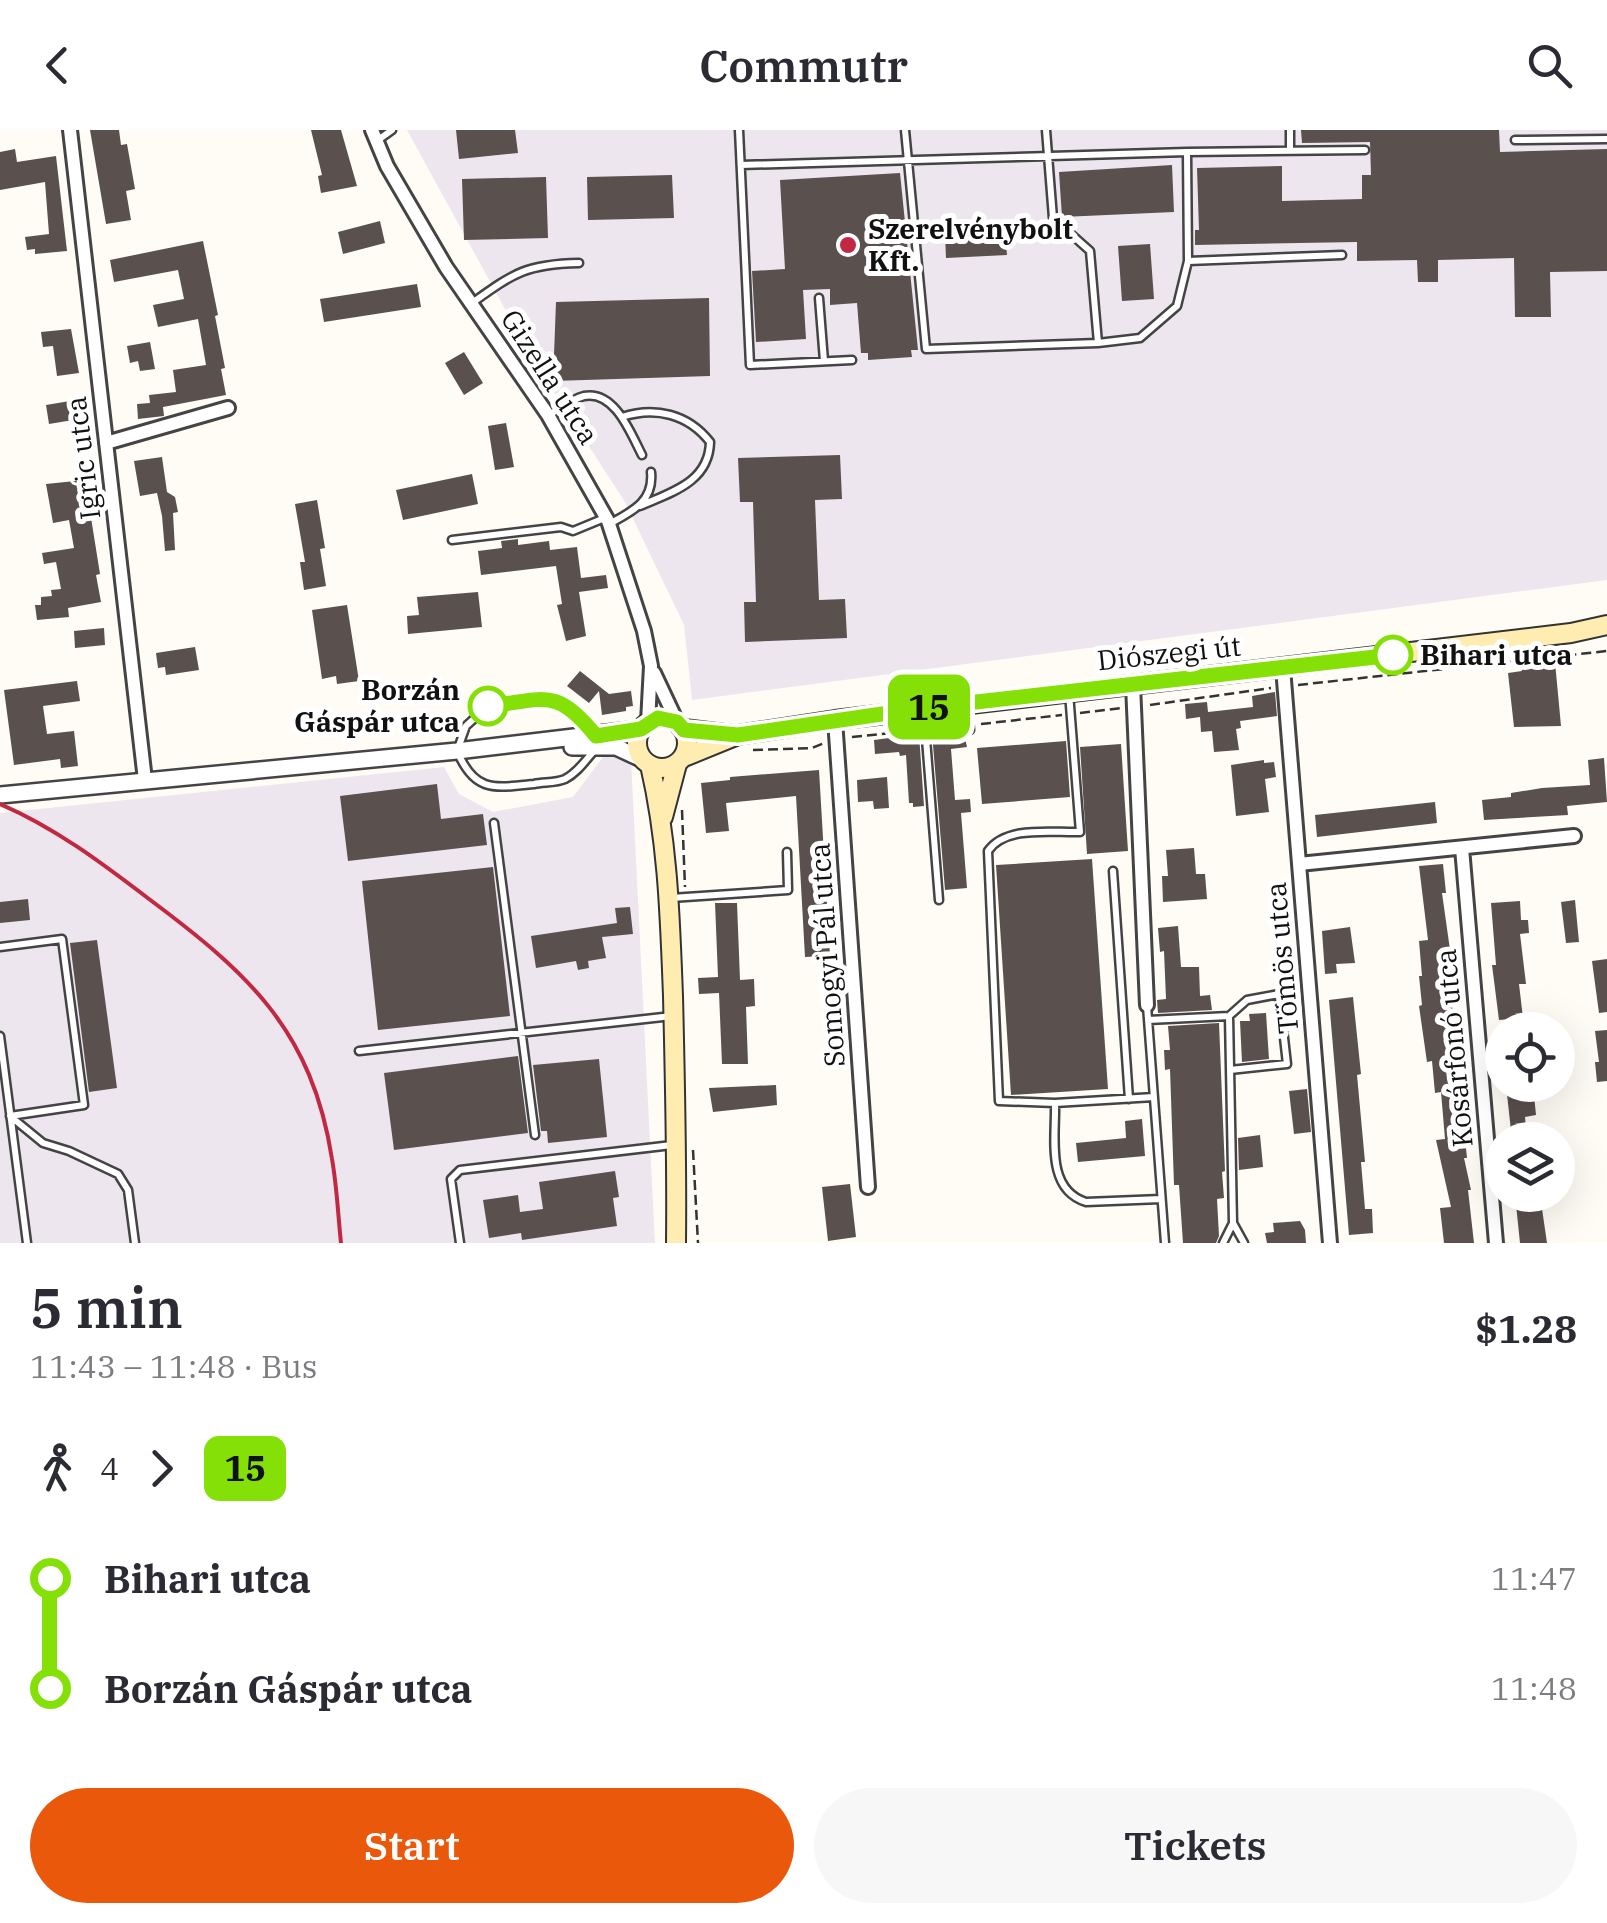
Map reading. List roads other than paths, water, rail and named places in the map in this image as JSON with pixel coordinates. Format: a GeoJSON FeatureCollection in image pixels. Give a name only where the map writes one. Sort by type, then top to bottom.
{"type":"FeatureCollection","features":[{"type":"Feature","properties":{"kind":"main road","name":"Diószegi út"},"geometry":{"type":"LineString","coordinates":[[680,761],[739,743],[836,729],[923,708],[1133,685],[1284,677],[1571,633],[1607,624]]}},
{"type":"Feature","properties":{"kind":"main road"},"geometry":{"type":"LineString","coordinates":[[663,820],[680,761],[688,749],[681,726],[658,718],[645,726],[637,739],[663,820],[677,898],[674,1016],[685,1145],[676,1243]]}},
{"type":"Feature","properties":{"kind":"main road","name":"Diószegi út"},"geometry":{"type":"LineString","coordinates":[[681,726],[739,743]]}},
{"type":"Feature","properties":{"kind":"main road"},"geometry":{"type":"LineString","coordinates":[[646,762],[659,768],[680,761]]}},
{"type":"Feature","properties":{"kind":"street","name":"Igric utca"},"geometry":{"type":"LineString","coordinates":[[70,130],[145,780]]}},
{"type":"Feature","properties":{"kind":"street","name":"Gizella utca"},"geometry":{"type":"LineString","coordinates":[[374,135],[387,166],[471,304],[548,415],[608,521],[634,596],[651,666],[681,726]]}},
{"type":"Feature","properties":{"kind":"street"},"geometry":{"type":"LineString","coordinates":[[106,443],[228,408]]}},
{"type":"Feature","properties":{"kind":"street","name":"Gizella utca"},"geometry":{"type":"LineString","coordinates":[[645,726],[651,666]]}},
{"type":"Feature","properties":{"kind":"street","name":"Tömös utca"},"geometry":{"type":"LineString","coordinates":[[1284,677],[1330,1243]]}},
{"type":"Feature","properties":{"kind":"street"},"geometry":{"type":"LineString","coordinates":[[1133,685],[1131,734],[1147,1012]]}},
{"type":"Feature","properties":{"kind":"street"},"geometry":{"type":"LineString","coordinates":[[0,796],[488,746],[597,741],[645,726]]}},
{"type":"Feature","properties":{"kind":"street","name":"Somogyi Pál utca"},"geometry":{"type":"LineString","coordinates":[[836,729],[868,1186]]}},
{"type":"Feature","properties":{"kind":"street"},"geometry":{"type":"LineString","coordinates":[[597,741],[646,762]]}},
{"type":"Feature","properties":{"kind":"street"},"geometry":{"type":"LineString","coordinates":[[1300,864],[1574,836]]}},
{"type":"Feature","properties":{"kind":"street","name":"Kosárfonó utca"},"geometry":{"type":"LineString","coordinates":[[1462,848],[1496,1243]]}},
{"type":"Feature","properties":{"kind":"lane"},"geometry":{"type":"LineString","coordinates":[[374,135],[392,130]]}},
{"type":"Feature","properties":{"kind":"lane"},"geometry":{"type":"LineString","coordinates":[[739,130],[750,365],[852,360]]}},
{"type":"Feature","properties":{"kind":"lane"},"geometry":{"type":"LineString","coordinates":[[905,130],[926,350],[1140,338],[1177,306],[1188,262],[1186,152]]}},
{"type":"Feature","properties":{"kind":"lane"},"geometry":{"type":"LineString","coordinates":[[1046,130],[1053,218],[1090,252],[1098,343]]}},
{"type":"Feature","properties":{"kind":"lane"},"geometry":{"type":"LineString","coordinates":[[1290,130],[1290,151]]}},
{"type":"Feature","properties":{"kind":"lane"},"geometry":{"type":"LineString","coordinates":[[1535,130],[1535,142]]}},
{"type":"Feature","properties":{"kind":"lane"},"geometry":{"type":"LineString","coordinates":[[1515,140],[1607,139]]}},
{"type":"Feature","properties":{"kind":"lane"},"geometry":{"type":"LineString","coordinates":[[741,165],[1365,150]]}},
{"type":"Feature","properties":{"kind":"lane"},"geometry":{"type":"LineString","coordinates":[[1188,262],[1342,255]]}},
{"type":"Feature","properties":{"kind":"lane"},"geometry":{"type":"LineString","coordinates":[[471,304],[514,273],[544,264],[578,263]]}},
{"type":"Feature","properties":{"kind":"lane"},"geometry":{"type":"LineString","coordinates":[[818,298],[824,361]]}},
{"type":"Feature","properties":{"kind":"lane"},"geometry":{"type":"LineString","coordinates":[[548,415],[583,396],[593,396],[609,404],[622,418],[642,455]]}},
{"type":"Feature","properties":{"kind":"lane"},"geometry":{"type":"LineString","coordinates":[[452,540],[561,526],[572,531],[608,521],[696,478],[705,468],[710,442],[700,430],[662,411],[622,418]]}},
{"type":"Feature","properties":{"kind":"lane"},"geometry":{"type":"LineString","coordinates":[[640,506],[650,491],[651,472]]}},
{"type":"Feature","properties":{"kind":"lane"},"geometry":{"type":"LineString","coordinates":[[1069,692],[1080,832],[1008,835],[994,842],[988,851],[999,1101],[1055,1103],[1154,1097]]}},
{"type":"Feature","properties":{"kind":"lane"},"geometry":{"type":"LineString","coordinates":[[560,700],[574,710],[597,741],[578,770],[563,780],[491,788],[464,768],[458,751],[466,726],[488,706],[560,700]]}},
{"type":"Feature","properties":{"kind":"lane"},"geometry":{"type":"LineString","coordinates":[[968,703],[970,727]]}},
{"type":"Feature","properties":{"kind":"lane"},"geometry":{"type":"LineString","coordinates":[[923,708],[938,900]]}},
{"type":"Feature","properties":{"kind":"lane"},"geometry":{"type":"LineString","coordinates":[[494,823],[536,1135]]}},
{"type":"Feature","properties":{"kind":"lane"},"geometry":{"type":"LineString","coordinates":[[677,898],[788,890],[786,852]]}},
{"type":"Feature","properties":{"kind":"lane"},"geometry":{"type":"LineString","coordinates":[[1112,871],[1129,1099]]}},
{"type":"Feature","properties":{"kind":"lane"},"geometry":{"type":"LineString","coordinates":[[0,948],[62,939],[84,1104],[10,1116]]}},
{"type":"Feature","properties":{"kind":"lane"},"geometry":{"type":"LineString","coordinates":[[1165,1243],[1147,1012],[1228,1016],[1247,1000],[1279,994],[1287,1064],[1230,1070]]}},
{"type":"Feature","properties":{"kind":"lane"},"geometry":{"type":"LineString","coordinates":[[360,1051],[674,1016]]}},
{"type":"Feature","properties":{"kind":"lane"},"geometry":{"type":"LineString","coordinates":[[1223,1243],[1233,1223],[1228,1016]]}},
{"type":"Feature","properties":{"kind":"lane"},"geometry":{"type":"LineString","coordinates":[[0,1036],[28,1243]]}},
{"type":"Feature","properties":{"kind":"lane"},"geometry":{"type":"LineString","coordinates":[[1055,1103],[1056,1158],[1059,1179],[1066,1191],[1086,1202],[1162,1199]]}},
{"type":"Feature","properties":{"kind":"lane"},"geometry":{"type":"LineString","coordinates":[[10,1116],[43,1143],[69,1150],[118,1174],[128,1190],[135,1243]]}},
{"type":"Feature","properties":{"kind":"lane"},"geometry":{"type":"LineString","coordinates":[[460,1243],[451,1178],[460,1170],[685,1145]]}},
{"type":"Feature","properties":{"kind":"lane"},"geometry":{"type":"LineString","coordinates":[[1233,1223],[1244,1243]]}},
{"type":"Feature","properties":{"kind":"railway"},"geometry":{"type":"LineString","coordinates":[[0,804],[95,859],[184,926],[217,953],[270,1008],[309,1074],[322,1114],[334,1170],[341,1243]]}},
{"type":"Feature","properties":{"kind":"place","name":"Szerelvénybolt Kft."},"geometry":{"type":"Point","coordinates":[848,245]}},
{"type":"Feature","properties":{"kind":"place","name":"Bihari utca"},"geometry":{"type":"Point","coordinates":[1393,655]}},
{"type":"Feature","properties":{"kind":"place","name":"Borzán Gáspár utca"},"geometry":{"type":"Point","coordinates":[488,706]}}]}
